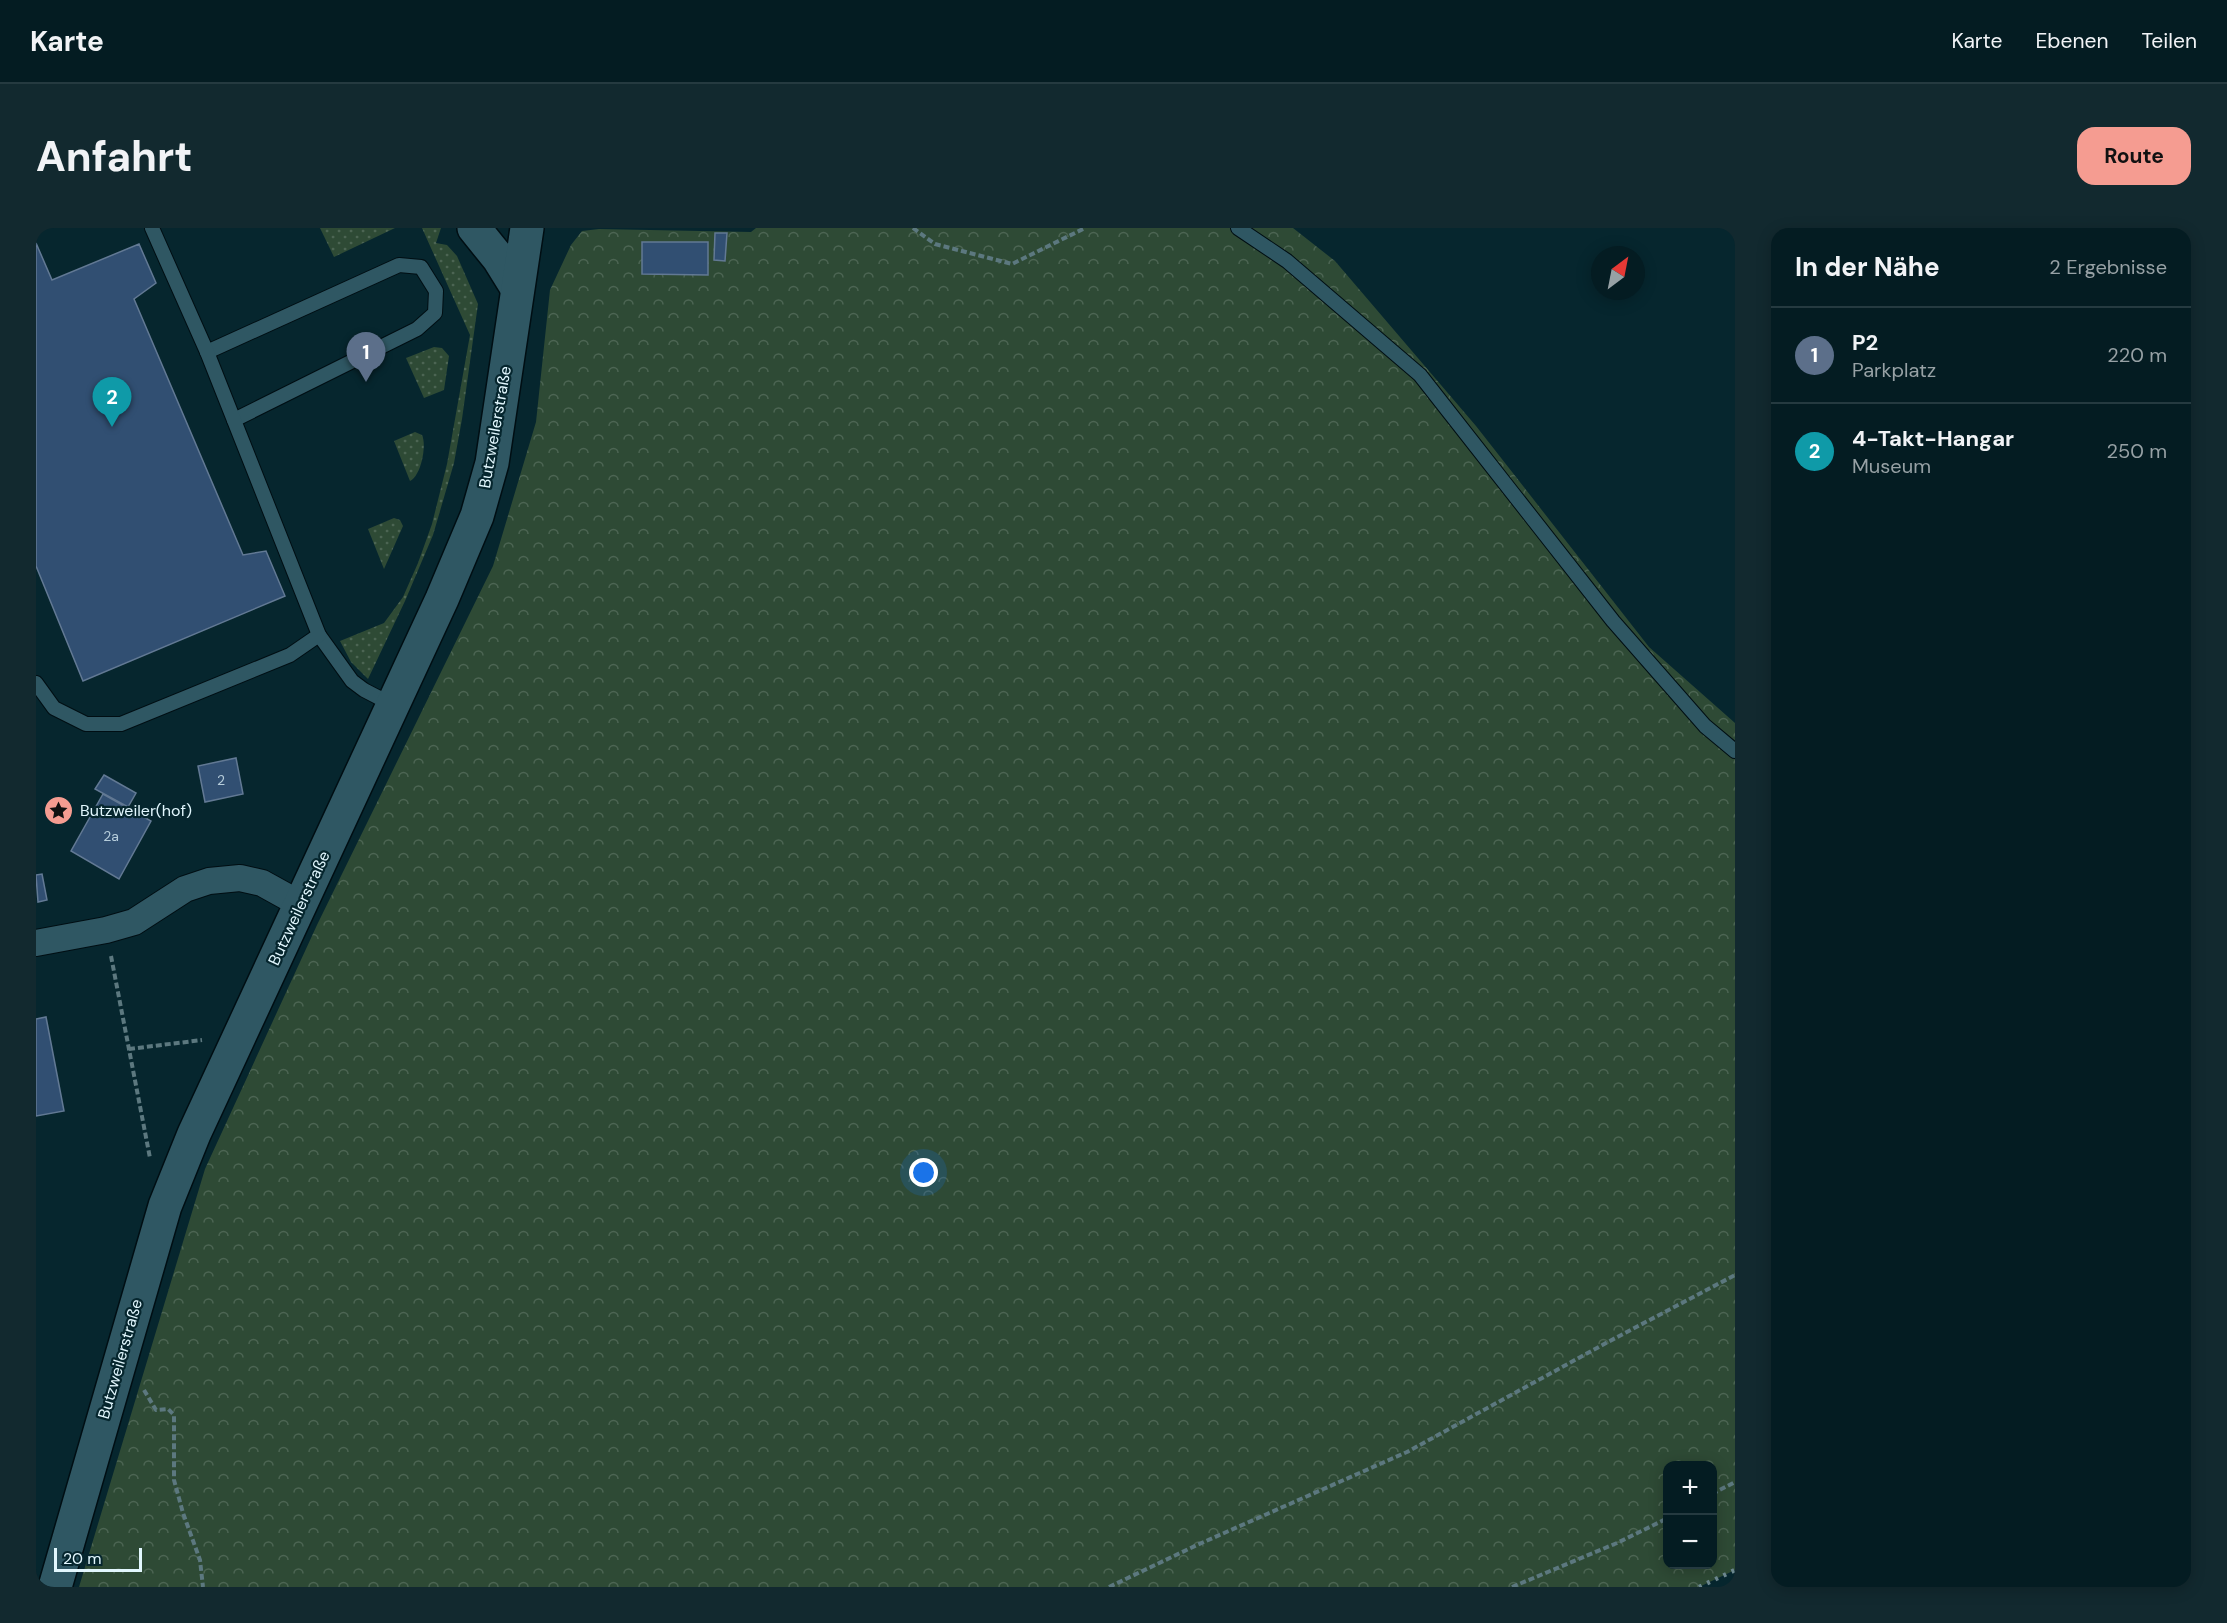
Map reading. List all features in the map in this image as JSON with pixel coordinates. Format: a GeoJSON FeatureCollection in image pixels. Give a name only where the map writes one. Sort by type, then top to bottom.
{"type":"FeatureCollection","features":[{"type":"Feature","properties":{"kind":"street"},"geometry":{"type":"LineString","coordinates":[[474,228],[499,259],[517,288]]}},
{"type":"Feature","properties":{"kind":"street","name":"Butzweilerstraße"},"geometry":{"type":"LineString","coordinates":[[55,1587],[169,1195],[194,1134],[458,566],[477,516],[492,463],[527,228]]}},
{"type":"Feature","properties":{"kind":"street"},"geometry":{"type":"LineString","coordinates":[[36,944],[106,930],[134,921],[184,889],[209,881],[240,878],[262,883],[300,904]]}},
{"type":"Feature","properties":{"kind":"lane"},"geometry":{"type":"LineString","coordinates":[[152,228],[207,352],[319,635],[352,681],[393,705]]}},
{"type":"Feature","properties":{"kind":"lane"},"geometry":{"type":"LineString","coordinates":[[1238,228],[1287,261],[1420,375],[1613,621],[1705,726],[1735,751]]}},
{"type":"Feature","properties":{"kind":"lane"},"geometry":{"type":"LineString","coordinates":[[207,352],[399,265],[421,267],[436,291],[435,313],[417,329],[234,420]]}},
{"type":"Feature","properties":{"kind":"lane"},"geometry":{"type":"LineString","coordinates":[[36,683],[54,708],[86,724],[121,724],[290,655],[319,635]]}},
{"type":"Feature","properties":{"kind":"path"},"geometry":{"type":"LineString","coordinates":[[913,228],[935,244],[1012,264],[1084,228]]}},
{"type":"Feature","properties":{"kind":"path"},"geometry":{"type":"LineString","coordinates":[[106,930],[150,1160]]}},
{"type":"Feature","properties":{"kind":"path"},"geometry":{"type":"LineString","coordinates":[[129,1049],[211,1039]]}},
{"type":"Feature","properties":{"kind":"path"},"geometry":{"type":"LineString","coordinates":[[1109,1587],[1197,1545],[1407,1452],[1606,1342],[1735,1275]]}},
{"type":"Feature","properties":{"kind":"path"},"geometry":{"type":"LineString","coordinates":[[118,1365],[149,1396],[156,1410],[168,1409],[174,1415],[174,1480],[183,1513],[201,1560],[203,1587]]}},
{"type":"Feature","properties":{"kind":"path"},"geometry":{"type":"LineString","coordinates":[[1717,1492],[1735,1482]]}},
{"type":"Feature","properties":{"kind":"path"},"geometry":{"type":"LineString","coordinates":[[1512,1587],[1617,1543],[1663,1520]]}},
{"type":"Feature","properties":{"kind":"green space"},"geometry":{"type":"Polygon","coordinates":[[[320,228],[395,228],[334,257],[320,228]]]}},
{"type":"Feature","properties":{"kind":"green space"},"geometry":{"type":"Polygon","coordinates":[[[422,228],[441,228],[436,243],[447,245],[457,256],[478,304],[454,463],[433,535],[368,679],[351,662],[340,641],[384,623],[403,597],[418,563],[432,524],[447,464],[470,335],[422,228]]]}},
{"type":"Feature","properties":{"kind":"green space"},"geometry":{"type":"Polygon","coordinates":[[[756,228],[1293,228],[1335,261],[1476,426],[1649,647],[1735,723],[1735,1570],[1699,1587],[79,1587],[205,1169],[317,925],[493,566],[536,422],[550,290],[571,245],[582,231],[599,229],[751,232],[756,228]]]}},
{"type":"Feature","properties":{"kind":"green space"},"geometry":{"type":"Polygon","coordinates":[[[434,347],[442,348],[449,356],[444,390],[424,398],[406,358],[434,347]]]}},
{"type":"Feature","properties":{"kind":"green space"},"geometry":{"type":"Polygon","coordinates":[[[415,432],[422,435],[423,453],[420,467],[410,481],[394,441],[415,432]]]}},
{"type":"Feature","properties":{"kind":"green space"},"geometry":{"type":"Polygon","coordinates":[[[394,518],[400,520],[403,526],[384,569],[368,529],[394,518]]]}},
{"type":"Feature","properties":{"kind":"building"},"geometry":{"type":"Polygon","coordinates":[[[715,233],[727,233],[725,261],[714,260],[715,233]]]}},
{"type":"Feature","properties":{"kind":"building"},"geometry":{"type":"Polygon","coordinates":[[[642,242],[708,242],[708,275],[642,274],[642,242]]]}},
{"type":"Feature","properties":{"kind":"building"},"geometry":{"type":"Polygon","coordinates":[[[36,243],[52,280],[139,244],[156,283],[134,299],[243,555],[266,551],[285,596],[83,681],[36,566],[36,243]]]}},
{"type":"Feature","properties":{"kind":"building"},"geometry":{"type":"Polygon","coordinates":[[[236,758],[243,794],[205,802],[198,766],[236,758]]]}},
{"type":"Feature","properties":{"kind":"building"},"geometry":{"type":"Polygon","coordinates":[[[104,775],[136,793],[128,807],[95,789],[104,775]]]}},
{"type":"Feature","properties":{"kind":"building"},"geometry":{"type":"Polygon","coordinates":[[[103,794],[151,821],[119,879],[71,851],[103,794]]]}},
{"type":"Feature","properties":{"kind":"building"},"geometry":{"type":"Polygon","coordinates":[[[42,874],[47,900],[38,902],[36,875],[42,874]]]}},
{"type":"Feature","properties":{"kind":"building"},"geometry":{"type":"Polygon","coordinates":[[[46,1017],[64,1111],[36,1116],[36,1019],[46,1017]]]}},
{"type":"Feature","properties":{"kind":"railway"},"geometry":{"type":"LineString","coordinates":[[1699,1587],[1735,1570]]}},
{"type":"Feature","properties":{"kind":"place","name":"P2"},"geometry":{"type":"Point","coordinates":[366,382]}},
{"type":"Feature","properties":{"kind":"place","name":"4-Takt-Hangar"},"geometry":{"type":"Point","coordinates":[112,427]}},
{"type":"Feature","properties":{"kind":"place","name":"Butzweiler(hof)"},"geometry":{"type":"Point","coordinates":[59,810]}}]}
